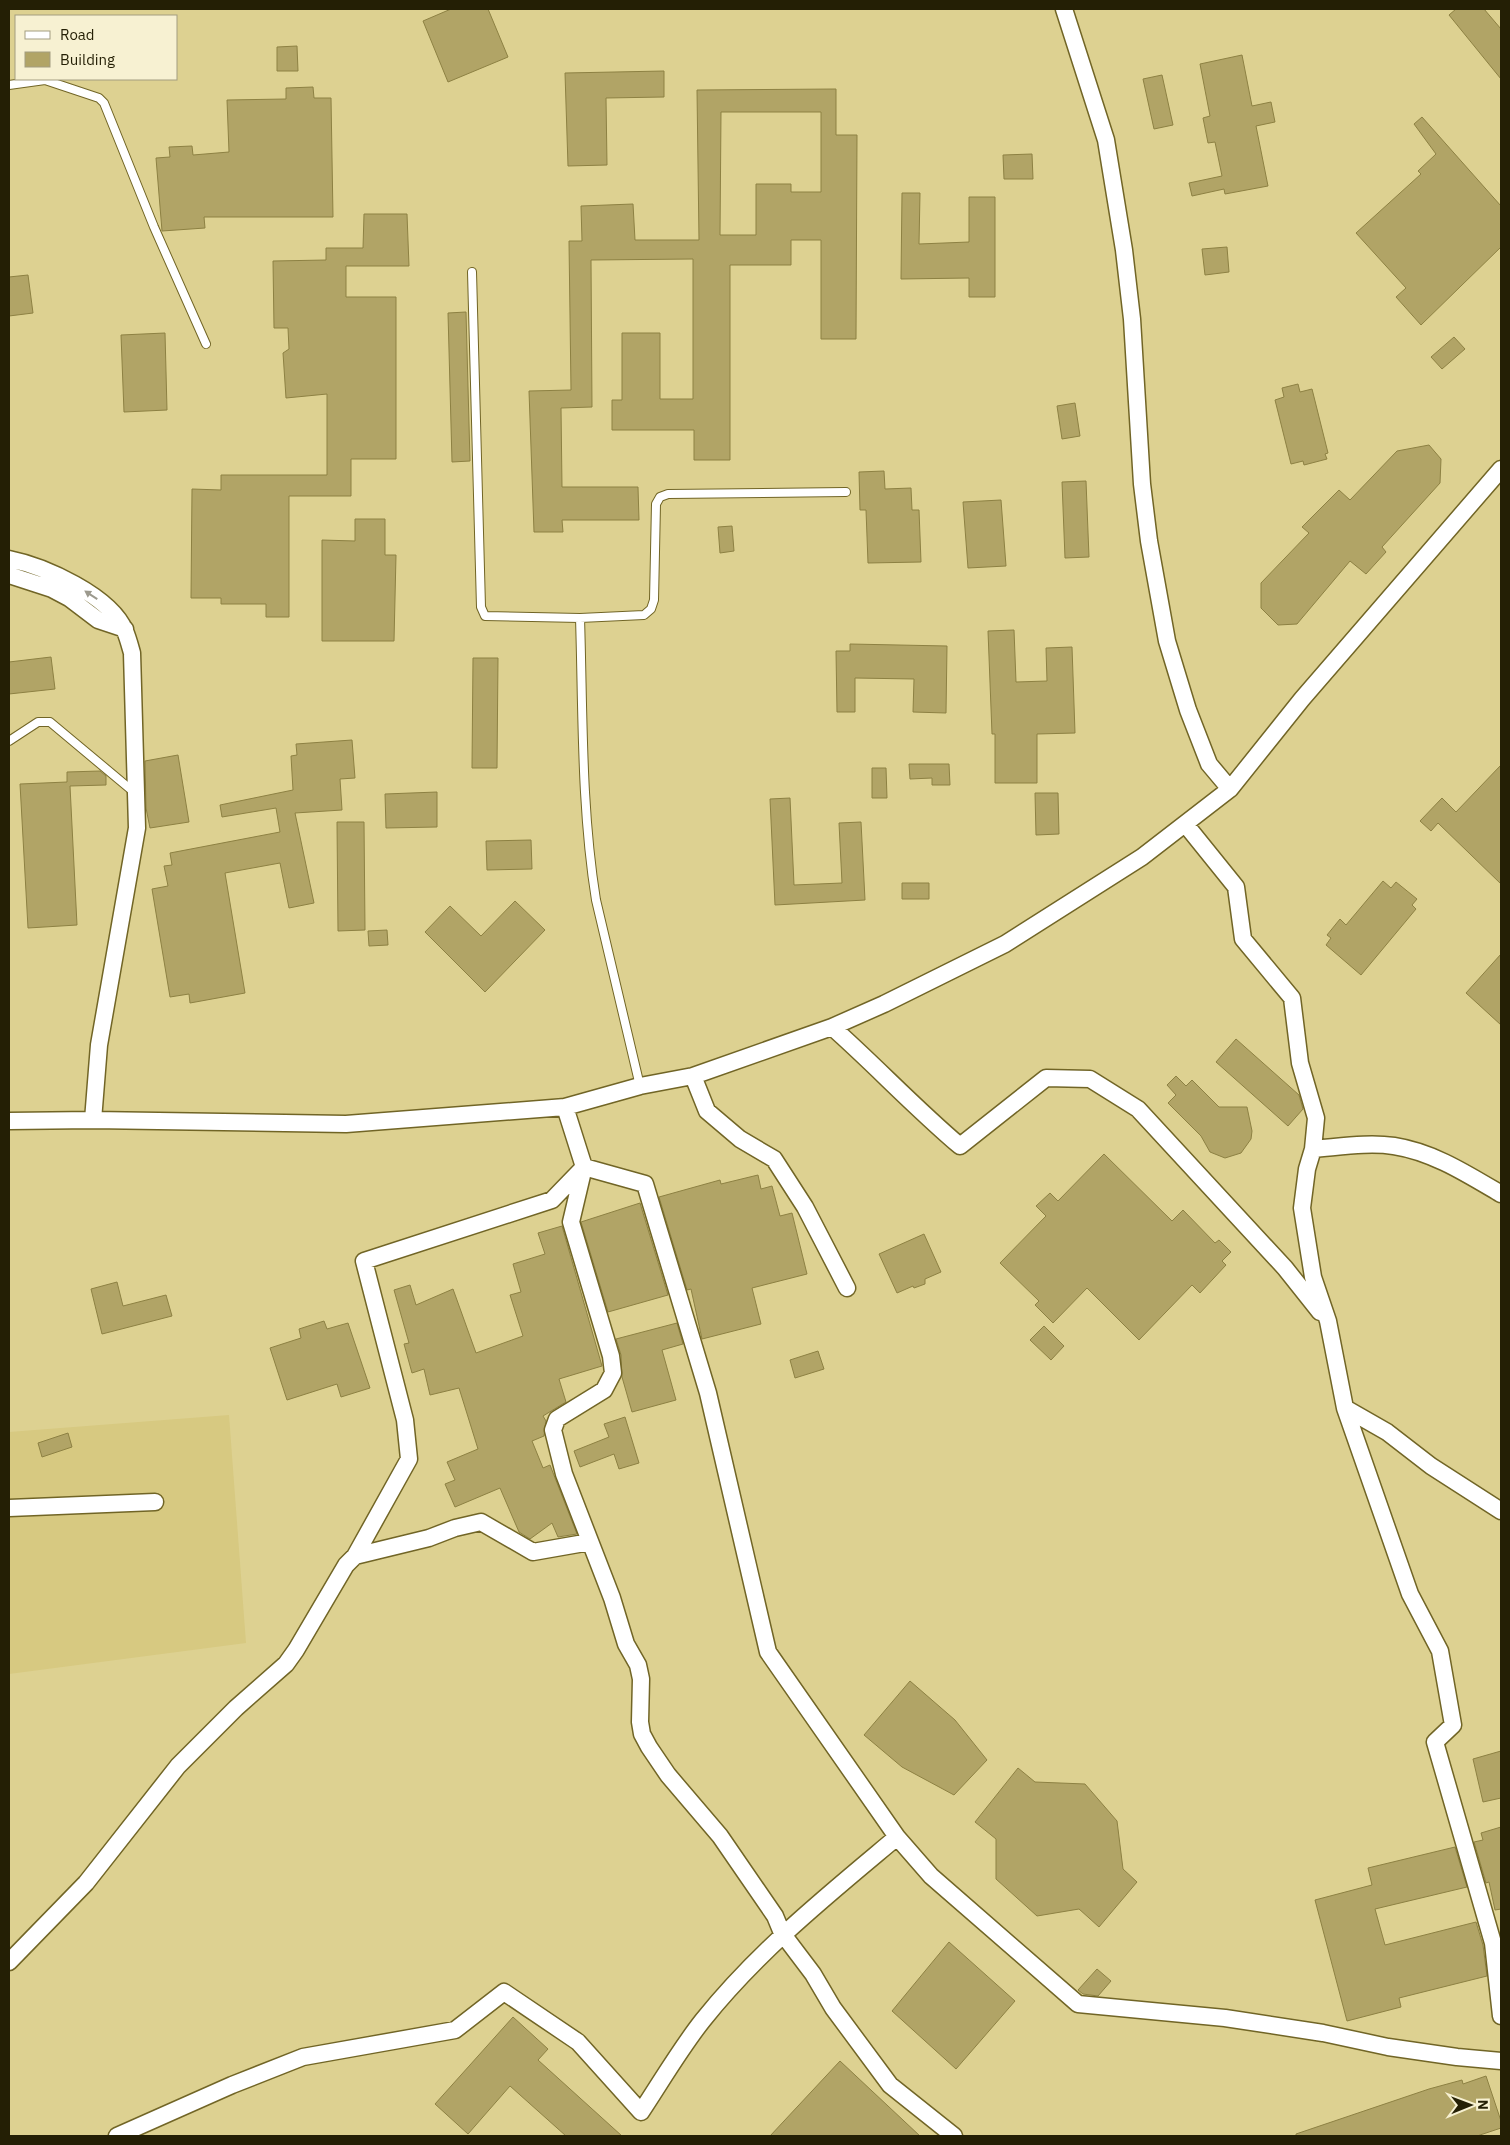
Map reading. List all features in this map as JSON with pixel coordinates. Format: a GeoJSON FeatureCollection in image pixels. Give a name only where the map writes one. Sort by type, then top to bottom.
{"type":"FeatureCollection","features":[{"type":"Feature","properties":{"kind":"street"},"geometry":{"type":"LineString","coordinates":[[1064,9],[1106,140],[1124,250],[1132,319],[1149,541],[1167,641],[1188,710],[1209,764],[1230,789]]}},
{"type":"Feature","properties":{"kind":"street"},"geometry":{"type":"LineString","coordinates":[[9,1121],[93,1120],[346,1124],[565,1106],[640,1086],[693,1076],[832,1027],[884,1004],[1005,944],[1142,857],[1186,825],[1230,789],[1302,699],[1501,470]]}},
{"type":"Feature","properties":{"kind":"street"},"geometry":{"type":"LineString","coordinates":[[9,559],[58,576],[95,597],[125,629],[133,663],[136,828],[99,1045],[93,1120]]}},
{"type":"Feature","properties":{"kind":"street"},"geometry":{"type":"LineString","coordinates":[[9,575],[52,589],[69,598],[98,620],[125,629]]}},
{"type":"Feature","properties":{"kind":"street"},"geometry":{"type":"LineString","coordinates":[[1186,825],[1236,887],[1243,939],[1292,998],[1300,1063],[1316,1118],[1313,1148],[1307,1169],[1302,1208],[1313,1277],[1328,1321],[1345,1408],[1410,1594],[1440,1651],[1452,1725],[1435,1742],[1493,1943],[1501,2016]]}},
{"type":"Feature","properties":{"kind":"street"},"geometry":{"type":"LineString","coordinates":[[832,1027],[868,1059],[927,1118],[960,1146],[1046,1078],[1090,1079],[1124,1098],[1138,1109],[1285,1268],[1328,1321]]}},
{"type":"Feature","properties":{"kind":"street"},"geometry":{"type":"LineString","coordinates":[[693,1076],[707,1111],[740,1140],[774,1158],[805,1207],[847,1288]]}},
{"type":"Feature","properties":{"kind":"street"},"geometry":{"type":"LineString","coordinates":[[565,1106],[584,1166],[571,1222],[611,1356],[613,1372],[604,1390],[557,1419],[553,1430],[564,1474],[626,1644],[638,1665],[641,1679],[640,1722],[649,1747],[720,1836],[775,1916],[782,1933],[812,1974],[832,2008],[890,2085],[954,2136]]}},
{"type":"Feature","properties":{"kind":"street"},"geometry":{"type":"LineString","coordinates":[[1313,1148],[1384,1146],[1415,1151],[1430,1155],[1501,1194]]}},
{"type":"Feature","properties":{"kind":"street"},"geometry":{"type":"LineString","coordinates":[[9,1962],[86,1883],[178,1766],[236,1708],[286,1664],[346,1565],[355,1556],[409,1459],[405,1420],[364,1262],[552,1200],[584,1166]]}},
{"type":"Feature","properties":{"kind":"street"},"geometry":{"type":"LineString","coordinates":[[584,1166],[645,1184],[708,1393],[768,1652],[897,1836],[931,1876],[1078,2004],[1225,2018],[1323,2033],[1388,2047],[1501,2061]]}},
{"type":"Feature","properties":{"kind":"street"},"geometry":{"type":"LineString","coordinates":[[1345,1408],[1387,1432],[1431,1466],[1501,1510]]}},
{"type":"Feature","properties":{"kind":"street"},"geometry":{"type":"LineString","coordinates":[[9,1508],[156,1502]]}},
{"type":"Feature","properties":{"kind":"street"},"geometry":{"type":"LineString","coordinates":[[355,1556],[429,1538],[455,1528],[481,1522],[533,1552],[590,1542]]}},
{"type":"Feature","properties":{"kind":"street"},"geometry":{"type":"LineString","coordinates":[[117,2136],[232,2084],[304,2057],[454,2030],[504,1992],[578,2042],[641,2112],[702,2020],[782,1933],[897,1836]]}},
{"type":"Feature","properties":{"kind":"lane"},"geometry":{"type":"LineString","coordinates":[[9,85],[45,80],[99,98],[104,103],[154,227],[206,344]]}},
{"type":"Feature","properties":{"kind":"lane"},"geometry":{"type":"LineString","coordinates":[[472,272],[482,612],[485,616],[580,618],[644,615],[651,609],[654,600],[656,504],[660,497],[668,494],[846,492]]}},
{"type":"Feature","properties":{"kind":"lane"},"geometry":{"type":"LineString","coordinates":[[580,618],[584,758],[591,870],[596,900],[640,1086]]}},
{"type":"Feature","properties":{"kind":"lane"},"geometry":{"type":"LineString","coordinates":[[9,741],[38,722],[50,722],[136,794]]}},
{"type":"Feature","properties":{"kind":"shaded area"},"geometry":{"type":"Polygon","coordinates":[[[229,1415],[246,1643],[9,1674],[9,1432],[229,1415]]]}},
{"type":"Feature","properties":{"kind":"building"},"geometry":{"type":"Polygon","coordinates":[[[451,9],[488,9],[508,57],[448,82],[423,21],[451,9]]]}},
{"type":"Feature","properties":{"kind":"building"},"geometry":{"type":"Polygon","coordinates":[[[1456,9],[1484,9],[1501,29],[1501,79],[1449,15],[1456,9]]]}},
{"type":"Feature","properties":{"kind":"building"},"geometry":{"type":"Polygon","coordinates":[[[297,46],[298,71],[277,71],[277,47],[297,46]]]}},
{"type":"Feature","properties":{"kind":"building"},"geometry":{"type":"Polygon","coordinates":[[[1242,55],[1252,106],[1271,102],[1275,122],[1256,126],[1268,186],[1225,194],[1224,189],[1192,196],[1189,183],[1222,176],[1215,142],[1208,143],[1203,118],[1210,116],[1200,64],[1242,55]]]}},
{"type":"Feature","properties":{"kind":"building"},"geometry":{"type":"Polygon","coordinates":[[[664,71],[664,97],[606,98],[607,165],[568,166],[565,73],[664,71]]]}},
{"type":"Feature","properties":{"kind":"building"},"geometry":{"type":"Polygon","coordinates":[[[1162,75],[1173,125],[1154,129],[1143,79],[1162,75]]]}},
{"type":"Feature","properties":{"kind":"building"},"geometry":{"type":"Polygon","coordinates":[[[313,87],[314,98],[331,98],[333,217],[204,217],[205,228],[162,231],[156,158],[170,157],[169,147],[192,146],[193,155],[229,152],[227,100],[286,99],[286,88],[313,87]]]}},
{"type":"Feature","properties":{"kind":"building"},"geometry":{"type":"Polygon","coordinates":[[[836,89],[836,135],[857,135],[856,339],[821,339],[821,240],[791,240],[791,265],[730,265],[730,460],[694,460],[694,430],[612,430],[612,400],[622,400],[622,333],[660,333],[660,399],[693,399],[693,259],[591,260],[592,407],[561,408],[562,487],[638,487],[639,520],[562,520],[563,532],[534,532],[529,391],[571,390],[569,241],[582,241],[581,206],[633,204],[635,240],[699,240],[697,90],[836,89]],[[721,112],[720,235],[756,235],[756,184],[791,184],[791,192],[821,192],[821,112],[721,112]]]}},
{"type":"Feature","properties":{"kind":"building"},"geometry":{"type":"Polygon","coordinates":[[[1422,117],[1501,206],[1501,247],[1421,325],[1396,297],[1406,288],[1356,233],[1421,174],[1418,171],[1436,154],[1414,124],[1422,117]]]}},
{"type":"Feature","properties":{"kind":"building"},"geometry":{"type":"Polygon","coordinates":[[[1032,154],[1033,179],[1004,179],[1003,155],[1032,154]]]}},
{"type":"Feature","properties":{"kind":"building"},"geometry":{"type":"Polygon","coordinates":[[[902,193],[920,193],[919,244],[969,242],[969,197],[995,197],[995,297],[969,297],[969,278],[901,279],[902,193]]]}},
{"type":"Feature","properties":{"kind":"building"},"geometry":{"type":"Polygon","coordinates":[[[364,214],[407,214],[409,266],[346,266],[346,297],[396,297],[396,459],[351,459],[351,496],[289,496],[289,617],[266,617],[266,604],[221,604],[221,598],[191,598],[192,489],[221,490],[221,475],[327,475],[327,394],[286,398],[283,353],[289,349],[288,328],[274,328],[273,261],[326,260],[326,248],[363,248],[364,214]]]}},
{"type":"Feature","properties":{"kind":"building"},"geometry":{"type":"Polygon","coordinates":[[[1227,247],[1229,272],[1205,275],[1202,249],[1227,247]]]}},
{"type":"Feature","properties":{"kind":"building"},"geometry":{"type":"Polygon","coordinates":[[[28,275],[33,313],[9,316],[9,277],[28,275]]]}},
{"type":"Feature","properties":{"kind":"building"},"geometry":{"type":"Polygon","coordinates":[[[466,312],[470,461],[452,462],[448,313],[466,312]]]}},
{"type":"Feature","properties":{"kind":"building"},"geometry":{"type":"Polygon","coordinates":[[[165,333],[167,410],[124,412],[121,335],[165,333]]]}},
{"type":"Feature","properties":{"kind":"building"},"geometry":{"type":"Polygon","coordinates":[[[1454,337],[1465,349],[1442,369],[1431,357],[1454,337]]]}},
{"type":"Feature","properties":{"kind":"building"},"geometry":{"type":"Polygon","coordinates":[[[1298,384],[1300,392],[1312,389],[1328,453],[1325,454],[1327,459],[1304,465],[1303,461],[1291,464],[1275,400],[1284,397],[1282,388],[1298,384]]]}},
{"type":"Feature","properties":{"kind":"building"},"geometry":{"type":"Polygon","coordinates":[[[1075,403],[1080,436],[1062,439],[1057,406],[1075,403]]]}},
{"type":"Feature","properties":{"kind":"building"},"geometry":{"type":"Polygon","coordinates":[[[1429,445],[1441,459],[1440,483],[1382,547],[1386,552],[1366,574],[1350,561],[1297,624],[1278,625],[1261,608],[1261,583],[1309,533],[1302,527],[1339,490],[1350,500],[1397,451],[1429,445]]]}},
{"type":"Feature","properties":{"kind":"building"},"geometry":{"type":"Polygon","coordinates":[[[884,471],[885,489],[911,488],[912,510],[919,510],[921,562],[868,563],[866,510],[860,510],[859,472],[884,471]]]}},
{"type":"Feature","properties":{"kind":"building"},"geometry":{"type":"Polygon","coordinates":[[[1086,481],[1089,557],[1065,558],[1062,482],[1086,481]]]}},
{"type":"Feature","properties":{"kind":"building"},"geometry":{"type":"Polygon","coordinates":[[[1001,500],[1006,566],[968,568],[963,502],[1001,500]]]}},
{"type":"Feature","properties":{"kind":"building"},"geometry":{"type":"Polygon","coordinates":[[[355,519],[385,519],[385,555],[396,555],[394,641],[322,641],[322,540],[355,541],[355,519]]]}},
{"type":"Feature","properties":{"kind":"building"},"geometry":{"type":"Polygon","coordinates":[[[732,526],[734,551],[720,553],[718,527],[732,526]]]}},
{"type":"Feature","properties":{"kind":"building"},"geometry":{"type":"Polygon","coordinates":[[[1014,630],[1016,682],[1047,681],[1046,648],[1072,647],[1075,733],[1037,734],[1037,783],[995,783],[995,734],[992,734],[988,631],[1014,630]]]}},
{"type":"Feature","properties":{"kind":"building"},"geometry":{"type":"Polygon","coordinates":[[[850,644],[947,646],[946,713],[913,712],[914,679],[855,678],[855,712],[837,712],[836,651],[850,651],[850,644]]]}},
{"type":"Feature","properties":{"kind":"building"},"geometry":{"type":"Polygon","coordinates":[[[51,657],[55,689],[9,694],[9,662],[51,657]]]}},
{"type":"Feature","properties":{"kind":"building"},"geometry":{"type":"Polygon","coordinates":[[[473,658],[498,658],[497,768],[472,768],[473,658]]]}},
{"type":"Feature","properties":{"kind":"building"},"geometry":{"type":"Polygon","coordinates":[[[352,740],[355,778],[340,779],[342,810],[295,813],[314,903],[289,908],[280,863],[225,873],[245,993],[190,1003],[189,994],[170,997],[152,889],[168,886],[164,866],[172,865],[170,853],[280,832],[276,808],[222,817],[220,805],[293,790],[291,756],[297,755],[296,744],[352,740]]]}},
{"type":"Feature","properties":{"kind":"building"},"geometry":{"type":"Polygon","coordinates":[[[178,755],[189,822],[150,828],[146,808],[145,761],[178,755]]]}},
{"type":"Feature","properties":{"kind":"building"},"geometry":{"type":"Polygon","coordinates":[[[909,764],[949,764],[950,785],[932,785],[932,778],[910,779],[909,764]]]}},
{"type":"Feature","properties":{"kind":"building"},"geometry":{"type":"Polygon","coordinates":[[[1501,765],[1501,884],[1438,823],[1431,831],[1420,821],[1442,798],[1456,812],[1501,765]]]}},
{"type":"Feature","properties":{"kind":"building"},"geometry":{"type":"Polygon","coordinates":[[[872,768],[886,768],[887,798],[872,798],[872,768]]]}},
{"type":"Feature","properties":{"kind":"building"},"geometry":{"type":"Polygon","coordinates":[[[100,771],[106,776],[106,785],[70,786],[77,925],[28,928],[20,784],[67,782],[67,772],[100,771]]]}},
{"type":"Feature","properties":{"kind":"building"},"geometry":{"type":"Polygon","coordinates":[[[437,792],[437,827],[386,828],[385,794],[437,792]]]}},
{"type":"Feature","properties":{"kind":"building"},"geometry":{"type":"Polygon","coordinates":[[[1035,793],[1058,793],[1059,834],[1036,835],[1035,793]]]}},
{"type":"Feature","properties":{"kind":"building"},"geometry":{"type":"Polygon","coordinates":[[[790,798],[794,885],[842,883],[839,823],[861,822],[865,900],[775,905],[770,799],[790,798]]]}},
{"type":"Feature","properties":{"kind":"building"},"geometry":{"type":"Polygon","coordinates":[[[337,822],[364,822],[365,930],[338,931],[337,822]]]}},
{"type":"Feature","properties":{"kind":"building"},"geometry":{"type":"Polygon","coordinates":[[[531,840],[532,869],[487,870],[486,841],[531,840]]]}},
{"type":"Feature","properties":{"kind":"building"},"geometry":{"type":"Polygon","coordinates":[[[1383,881],[1391,888],[1396,882],[1417,899],[1412,905],[1416,909],[1361,975],[1326,945],[1331,938],[1327,935],[1340,919],[1346,925],[1383,881]]]}},
{"type":"Feature","properties":{"kind":"building"},"geometry":{"type":"Polygon","coordinates":[[[902,883],[929,883],[929,899],[902,899],[902,883]]]}},
{"type":"Feature","properties":{"kind":"building"},"geometry":{"type":"Polygon","coordinates":[[[515,901],[545,930],[485,992],[425,932],[450,906],[481,936],[515,901]]]}},
{"type":"Feature","properties":{"kind":"building"},"geometry":{"type":"Polygon","coordinates":[[[387,930],[388,945],[369,946],[368,931],[387,930]]]}},
{"type":"Feature","properties":{"kind":"building"},"geometry":{"type":"Polygon","coordinates":[[[1501,954],[1501,1025],[1466,993],[1501,954]]]}},
{"type":"Feature","properties":{"kind":"building"},"geometry":{"type":"Polygon","coordinates":[[[1236,1039],[1299,1095],[1303,1109],[1288,1126],[1216,1062],[1236,1039]]]}},
{"type":"Feature","properties":{"kind":"building"},"geometry":{"type":"Polygon","coordinates":[[[1176,1076],[1186,1086],[1192,1080],[1219,1107],[1247,1107],[1252,1131],[1251,1139],[1241,1153],[1225,1158],[1210,1152],[1201,1136],[1168,1103],[1176,1095],[1167,1085],[1176,1076]]]}},
{"type":"Feature","properties":{"kind":"building"},"geometry":{"type":"Polygon","coordinates":[[[1104,1154],[1172,1221],[1183,1210],[1215,1243],[1219,1240],[1231,1252],[1222,1261],[1226,1265],[1200,1293],[1192,1285],[1139,1340],[1087,1288],[1053,1323],[1035,1305],[1039,1301],[1000,1263],[1046,1216],[1036,1206],[1050,1193],[1058,1201],[1104,1154]]]}},
{"type":"Feature","properties":{"kind":"building"},"geometry":{"type":"Polygon","coordinates":[[[758,1175],[761,1189],[772,1186],[780,1216],[792,1213],[807,1274],[752,1288],[761,1324],[702,1339],[691,1289],[687,1290],[659,1197],[720,1180],[721,1184],[758,1175]]]}},
{"type":"Feature","properties":{"kind":"building"},"geometry":{"type":"Polygon","coordinates":[[[640,1203],[668,1295],[608,1312],[581,1222],[640,1203]]]}},
{"type":"Feature","properties":{"kind":"building"},"geometry":{"type":"Polygon","coordinates":[[[562,1226],[602,1366],[559,1379],[566,1402],[543,1416],[546,1421],[544,1436],[532,1441],[543,1468],[550,1465],[577,1534],[558,1537],[552,1523],[530,1539],[519,1532],[500,1488],[455,1507],[445,1484],[455,1480],[447,1462],[478,1449],[459,1388],[430,1395],[424,1369],[412,1373],[404,1344],[409,1343],[394,1290],[410,1285],[416,1305],[453,1289],[476,1353],[523,1336],[510,1295],[521,1292],[513,1264],[545,1254],[538,1233],[562,1226]]]}},
{"type":"Feature","properties":{"kind":"building"},"geometry":{"type":"Polygon","coordinates":[[[924,1234],[941,1272],[925,1279],[925,1284],[914,1288],[913,1286],[897,1293],[879,1254],[924,1234]]]}},
{"type":"Feature","properties":{"kind":"building"},"geometry":{"type":"Polygon","coordinates":[[[117,1282],[123,1306],[166,1295],[172,1316],[102,1334],[91,1289],[117,1282]]]}},
{"type":"Feature","properties":{"kind":"building"},"geometry":{"type":"Polygon","coordinates":[[[324,1321],[327,1329],[348,1323],[370,1388],[341,1397],[337,1384],[287,1400],[270,1348],[301,1338],[299,1329],[324,1321]]]}},
{"type":"Feature","properties":{"kind":"building"},"geometry":{"type":"Polygon","coordinates":[[[677,1323],[683,1344],[662,1350],[676,1400],[632,1412],[622,1377],[621,1355],[616,1339],[677,1323]]]}},
{"type":"Feature","properties":{"kind":"building"},"geometry":{"type":"Polygon","coordinates":[[[1044,1326],[1064,1346],[1051,1360],[1030,1340],[1044,1326]]]}},
{"type":"Feature","properties":{"kind":"building"},"geometry":{"type":"Polygon","coordinates":[[[818,1351],[824,1369],[795,1378],[790,1360],[818,1351]]]}},
{"type":"Feature","properties":{"kind":"building"},"geometry":{"type":"Polygon","coordinates":[[[625,1417],[639,1463],[619,1469],[614,1454],[580,1467],[574,1451],[609,1437],[604,1424],[625,1417]]]}},
{"type":"Feature","properties":{"kind":"building"},"geometry":{"type":"Polygon","coordinates":[[[68,1433],[72,1447],[42,1457],[38,1443],[68,1433]]]}},
{"type":"Feature","properties":{"kind":"building"},"geometry":{"type":"Polygon","coordinates":[[[910,1681],[955,1720],[987,1760],[954,1795],[902,1767],[864,1735],[910,1681]]]}},
{"type":"Feature","properties":{"kind":"building"},"geometry":{"type":"Polygon","coordinates":[[[1501,1751],[1501,1798],[1483,1802],[1473,1759],[1501,1751]]]}},
{"type":"Feature","properties":{"kind":"building"},"geometry":{"type":"Polygon","coordinates":[[[1018,1768],[1035,1782],[1085,1784],[1117,1821],[1123,1869],[1137,1882],[1099,1927],[1079,1909],[1037,1916],[996,1879],[996,1839],[975,1822],[1018,1768]]]}},
{"type":"Feature","properties":{"kind":"building"},"geometry":{"type":"Polygon","coordinates":[[[1501,1827],[1501,1909],[1495,1910],[1489,1882],[1486,1883],[1474,1842],[1483,1840],[1481,1833],[1501,1827]]]}},
{"type":"Feature","properties":{"kind":"building"},"geometry":{"type":"Polygon","coordinates":[[[1455,1847],[1467,1887],[1375,1909],[1385,1945],[1476,1922],[1483,1945],[1487,1976],[1399,1998],[1401,2007],[1347,2021],[1315,1900],[1372,1885],[1368,1868],[1455,1847]]]}},
{"type":"Feature","properties":{"kind":"building"},"geometry":{"type":"Polygon","coordinates":[[[949,1942],[1015,2001],[956,2069],[892,2011],[949,1942]]]}},
{"type":"Feature","properties":{"kind":"building"},"geometry":{"type":"Polygon","coordinates":[[[1097,1969],[1111,1981],[1098,1996],[1083,1994],[1078,1990],[1097,1969]]]}},
{"type":"Feature","properties":{"kind":"building"},"geometry":{"type":"Polygon","coordinates":[[[513,2017],[548,2049],[538,2060],[622,2136],[566,2136],[510,2086],[468,2134],[435,2104],[513,2017]]]}},
{"type":"Feature","properties":{"kind":"building"},"geometry":{"type":"Polygon","coordinates":[[[840,2061],[920,2136],[770,2136],[840,2061]]]}},
{"type":"Feature","properties":{"kind":"building"},"geometry":{"type":"Polygon","coordinates":[[[1486,2076],[1501,2121],[1501,2128],[1477,2136],[1296,2136],[1296,2134],[1429,2089],[1462,2080],[1463,2084],[1486,2076]]]}}]}
